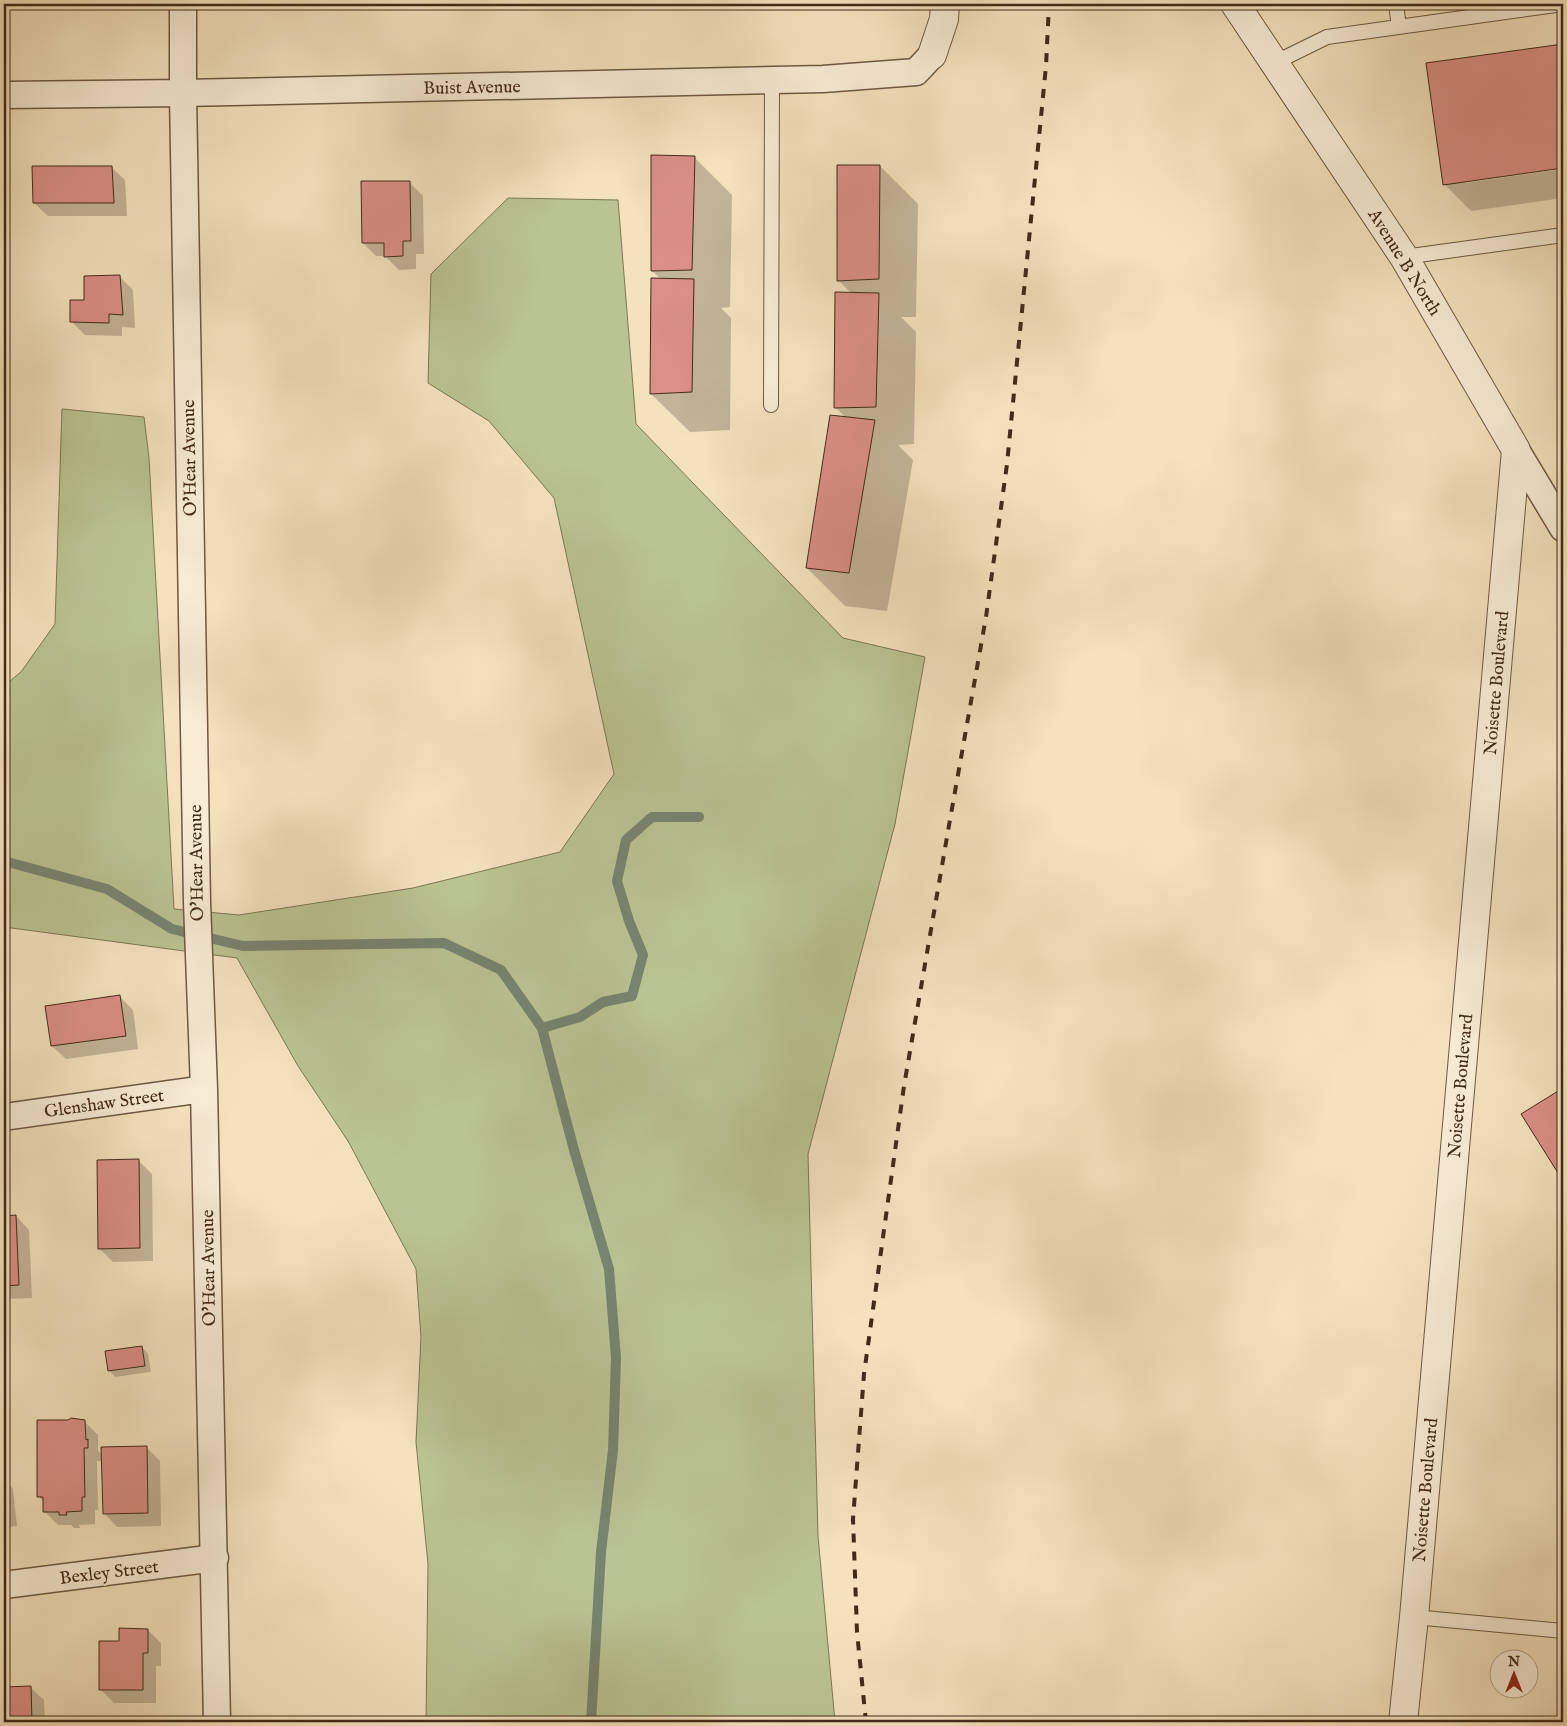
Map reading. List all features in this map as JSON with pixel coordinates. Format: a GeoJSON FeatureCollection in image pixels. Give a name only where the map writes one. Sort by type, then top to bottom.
{"type":"FeatureCollection","features":[{"type":"Feature","properties":{"kind":"street","name":"O'Hear Avenue"},"geometry":{"type":"LineString","coordinates":[[183,4],[197,902],[204,1090],[218,1722]]}},
{"type":"Feature","properties":{"kind":"street"},"geometry":{"type":"LineString","coordinates":[[932,55],[944,19],[945,4]]}},
{"type":"Feature","properties":{"kind":"street","name":"Avenue B North"},"geometry":{"type":"LineString","coordinates":[[1235,4],[1404,257],[1563,528]]}},
{"type":"Feature","properties":{"kind":"street","name":"Buist Avenue"},"geometry":{"type":"LineString","coordinates":[[4,95],[823,79],[916,72],[932,55]]}},
{"type":"Feature","properties":{"kind":"street","name":"Noisette Boulevard"},"geometry":{"type":"LineString","coordinates":[[1403,1722],[1414,1617],[1516,450]]}},
{"type":"Feature","properties":{"kind":"street","name":"Glenshaw Street"},"geometry":{"type":"LineString","coordinates":[[4,1116],[204,1090]]}},
{"type":"Feature","properties":{"kind":"street","name":"Bexley Street"},"geometry":{"type":"LineString","coordinates":[[4,1585],[215,1558]]}},
{"type":"Feature","properties":{"kind":"lane"},"geometry":{"type":"LineString","coordinates":[[1396,4],[1399,27]]}},
{"type":"Feature","properties":{"kind":"lane"},"geometry":{"type":"LineString","coordinates":[[1274,63],[1327,37],[1563,4]]}},
{"type":"Feature","properties":{"kind":"lane"},"geometry":{"type":"LineString","coordinates":[[771,405],[772,80]]}},
{"type":"Feature","properties":{"kind":"lane"},"geometry":{"type":"LineString","coordinates":[[1404,257],[1563,235]]}},
{"type":"Feature","properties":{"kind":"lane"},"geometry":{"type":"LineString","coordinates":[[1414,1617],[1563,1631]]}},
{"type":"Feature","properties":{"kind":"green space"},"geometry":{"type":"Polygon","coordinates":[[[508,198],[618,200],[636,424],[843,638],[925,657],[895,824],[808,1154],[818,1536],[835,1722],[426,1722],[428,1564],[416,1442],[421,1337],[416,1269],[348,1141],[298,1066],[237,958],[4,927],[4,686],[21,672],[55,624],[62,409],[144,417],[149,458],[174,909],[239,915],[413,888],[560,852],[614,774],[554,498],[489,421],[428,383],[431,274],[508,198]]]}},
{"type":"Feature","properties":{"kind":"building"},"geometry":{"type":"Polygon","coordinates":[[[1563,44],[1563,168],[1443,185],[1426,63],[1563,44]]]}},
{"type":"Feature","properties":{"kind":"building"},"geometry":{"type":"Polygon","coordinates":[[[651,155],[695,156],[692,270],[651,271],[651,155]]]}},
{"type":"Feature","properties":{"kind":"building"},"geometry":{"type":"Polygon","coordinates":[[[837,165],[880,165],[879,279],[837,281],[837,165]]]}},
{"type":"Feature","properties":{"kind":"building"},"geometry":{"type":"Polygon","coordinates":[[[32,166],[112,166],[114,203],[33,203],[32,166]]]}},
{"type":"Feature","properties":{"kind":"building"},"geometry":{"type":"Polygon","coordinates":[[[361,181],[410,181],[411,241],[403,241],[403,256],[384,257],[384,243],[362,243],[361,181]]]}},
{"type":"Feature","properties":{"kind":"building"},"geometry":{"type":"Polygon","coordinates":[[[120,275],[123,315],[109,314],[109,323],[70,322],[70,300],[84,300],[84,276],[120,275]]]}},
{"type":"Feature","properties":{"kind":"building"},"geometry":{"type":"Polygon","coordinates":[[[651,278],[694,279],[692,392],[650,394],[651,278]]]}},
{"type":"Feature","properties":{"kind":"building"},"geometry":{"type":"Polygon","coordinates":[[[835,292],[879,293],[876,407],[834,408],[835,292]]]}},
{"type":"Feature","properties":{"kind":"building"},"geometry":{"type":"Polygon","coordinates":[[[830,415],[875,420],[849,573],[806,568],[830,415]]]}},
{"type":"Feature","properties":{"kind":"building"},"geometry":{"type":"Polygon","coordinates":[[[120,995],[126,1036],[51,1046],[45,1006],[120,995]]]}},
{"type":"Feature","properties":{"kind":"building"},"geometry":{"type":"Polygon","coordinates":[[[1563,1088],[1563,1181],[1521,1114],[1563,1088]]]}},
{"type":"Feature","properties":{"kind":"building"},"geometry":{"type":"Polygon","coordinates":[[[139,1159],[140,1248],[98,1249],[97,1160],[139,1159]]]}},
{"type":"Feature","properties":{"kind":"building"},"geometry":{"type":"Polygon","coordinates":[[[16,1215],[19,1285],[4,1286],[4,1216],[16,1215]]]}},
{"type":"Feature","properties":{"kind":"building"},"geometry":{"type":"Polygon","coordinates":[[[142,1346],[145,1366],[108,1371],[105,1351],[142,1346]]]}},
{"type":"Feature","properties":{"kind":"building"},"geometry":{"type":"Polygon","coordinates":[[[71,1418],[85,1420],[86,1440],[88,1439],[88,1448],[84,1448],[85,1497],[82,1497],[82,1511],[66,1512],[67,1515],[59,1515],[59,1512],[43,1512],[43,1497],[37,1497],[37,1420],[68,1420],[71,1418]]]}},
{"type":"Feature","properties":{"kind":"building"},"geometry":{"type":"Polygon","coordinates":[[[147,1446],[148,1513],[103,1514],[101,1447],[147,1446]]]}},
{"type":"Feature","properties":{"kind":"building"},"geometry":{"type":"Polygon","coordinates":[[[119,1628],[148,1629],[148,1653],[143,1653],[143,1690],[99,1690],[99,1641],[119,1641],[119,1628]]]}},
{"type":"Feature","properties":{"kind":"building"},"geometry":{"type":"Polygon","coordinates":[[[31,1686],[32,1722],[4,1722],[4,1687],[31,1686]]]}},
{"type":"Feature","properties":{"kind":"waterway"},"geometry":{"type":"LineString","coordinates":[[542,1028],[580,1017],[603,1002],[632,996],[643,955],[629,921],[617,881],[626,840],[652,817],[699,817]]}},
{"type":"Feature","properties":{"kind":"waterway"},"geometry":{"type":"LineString","coordinates":[[4,861],[107,889],[172,929],[243,946],[444,943],[501,970],[542,1028],[574,1150],[609,1269],[616,1358],[613,1450],[601,1552],[591,1722]]}},
{"type":"Feature","properties":{"kind":"railway"},"geometry":{"type":"LineString","coordinates":[[866,1722],[857,1632],[853,1519],[864,1374],[904,1086],[986,617],[1007,464],[1046,66],[1049,4]]}}]}
